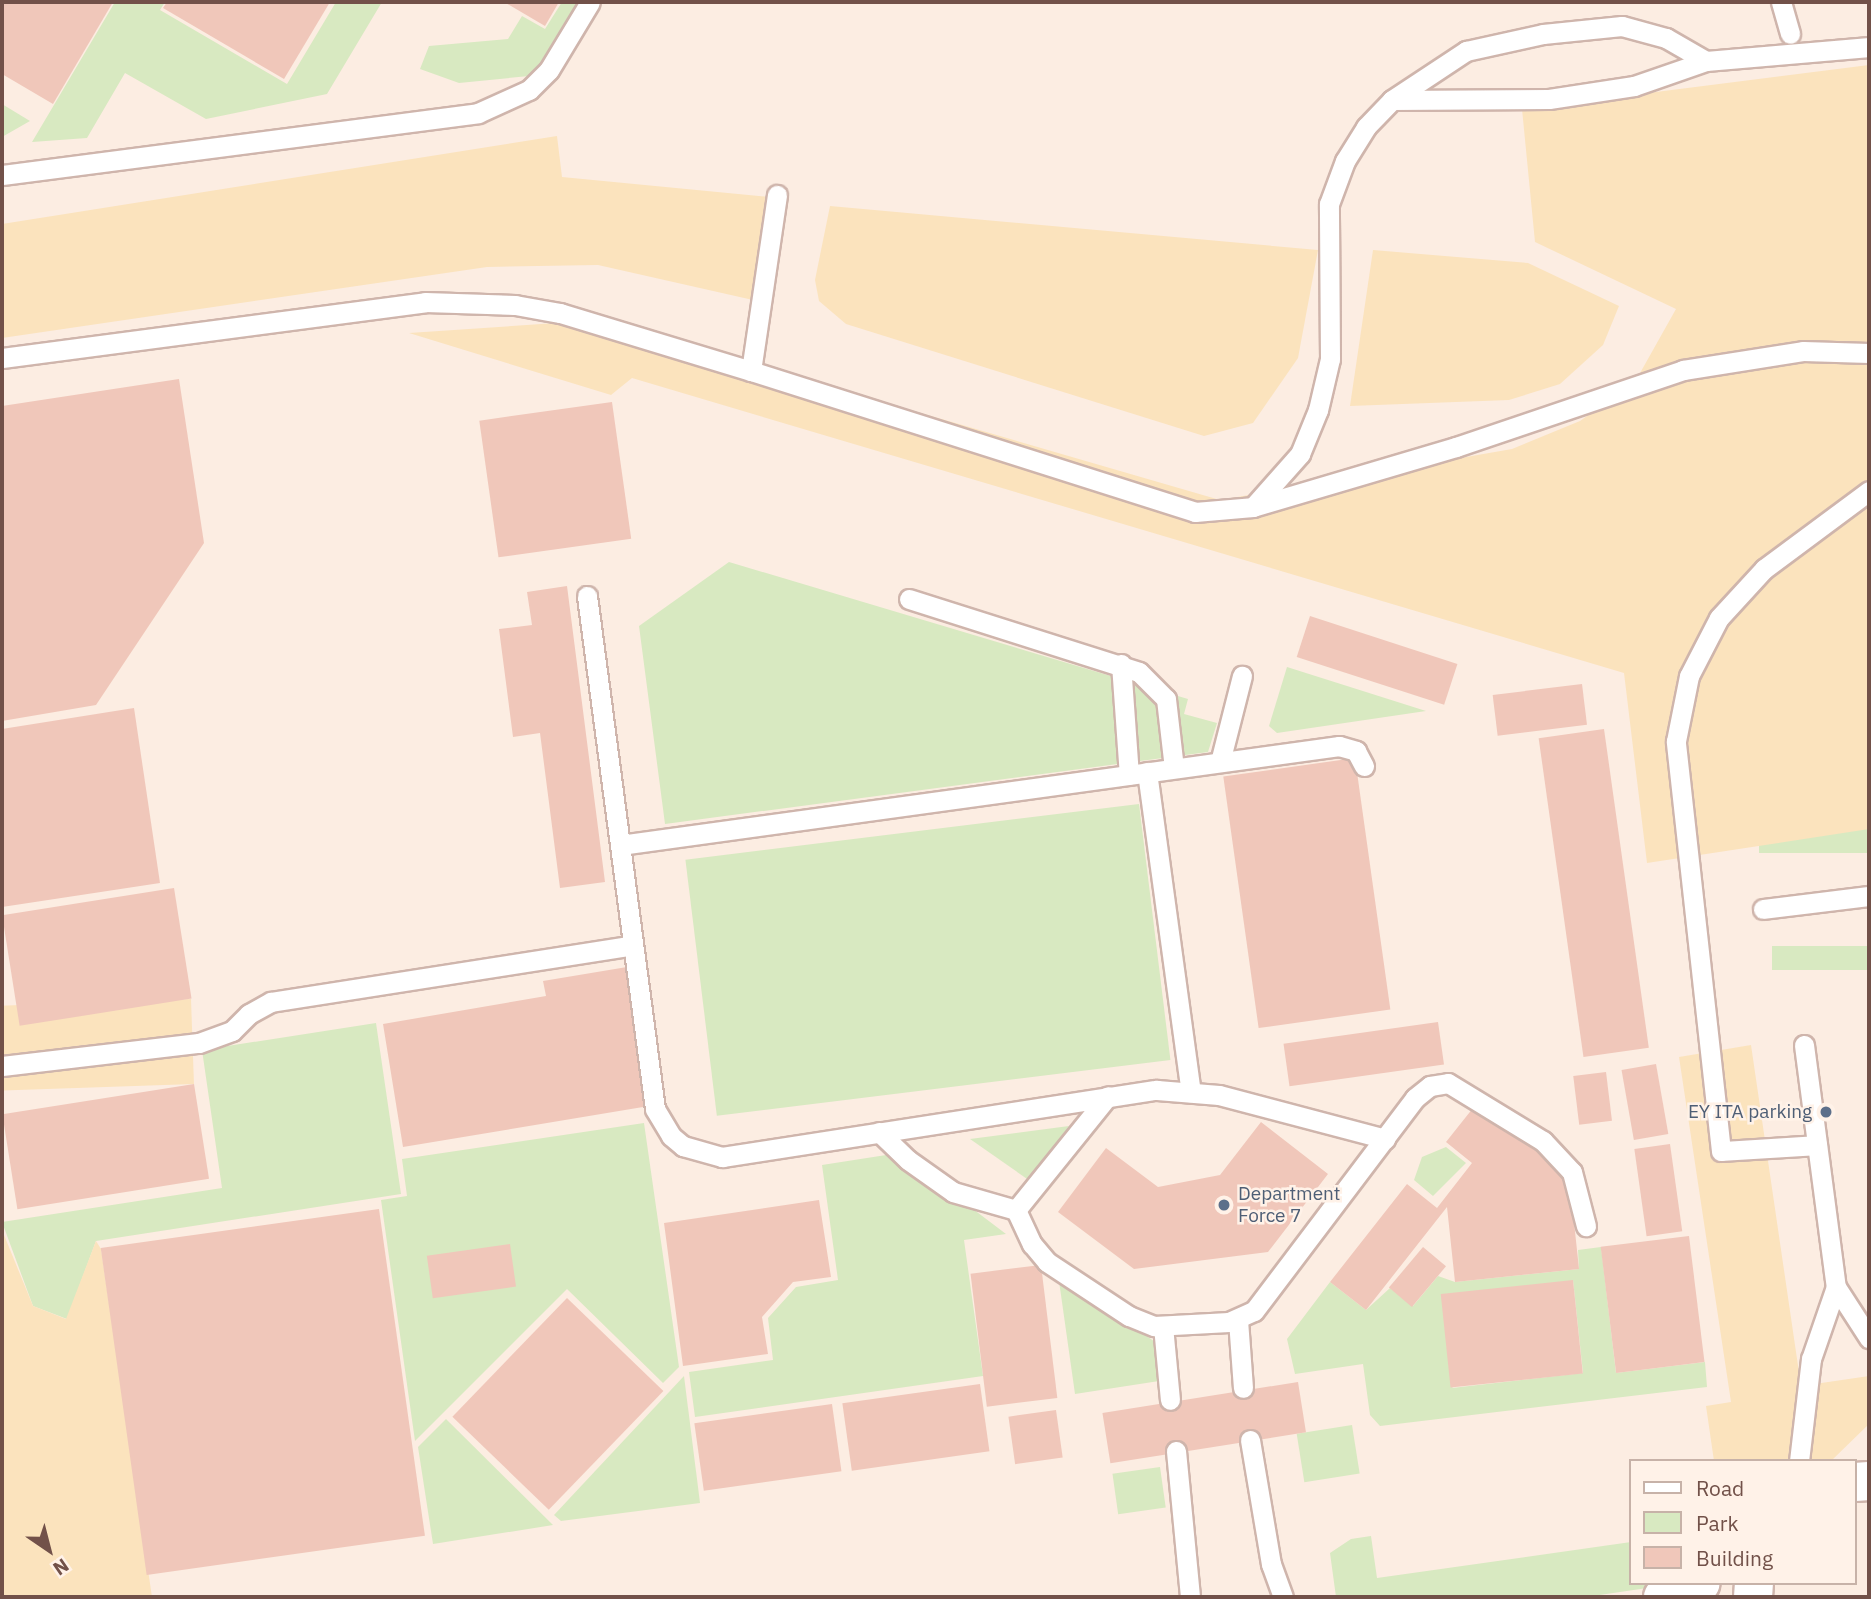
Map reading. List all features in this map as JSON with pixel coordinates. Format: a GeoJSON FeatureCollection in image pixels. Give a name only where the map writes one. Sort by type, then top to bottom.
{"type":"FeatureCollection","features":[{"type":"Feature","properties":{"kind":"street"},"geometry":{"type":"LineString","coordinates":[[1663,1597],[1696,1585]]}},
{"type":"Feature","properties":{"kind":"lane"},"geometry":{"type":"LineString","coordinates":[[2,175],[478,113],[505,105],[539,80],[590,2]]}},
{"type":"Feature","properties":{"kind":"lane"},"geometry":{"type":"LineString","coordinates":[[1781,2],[1790,34]]}},
{"type":"Feature","properties":{"kind":"lane"},"geometry":{"type":"LineString","coordinates":[[1253,506],[1300,454],[1318,410],[1330,359],[1329,204],[1345,161],[1366,127],[1392,100],[1466,51],[1543,34],[1622,26],[1667,38],[1706,61]]}},
{"type":"Feature","properties":{"kind":"lane"},"geometry":{"type":"LineString","coordinates":[[1392,100],[1549,99],[1634,86],[1706,61],[1866,45]]}},
{"type":"Feature","properties":{"kind":"lane"},"geometry":{"type":"LineString","coordinates":[[751,371],[777,195]]}},
{"type":"Feature","properties":{"kind":"lane"},"geometry":{"type":"LineString","coordinates":[[2,358],[380,307],[470,302],[560,313],[1195,512],[1253,506],[1456,447],[1683,370],[1803,351],[1869,353]]}},
{"type":"Feature","properties":{"kind":"lane"},"geometry":{"type":"LineString","coordinates":[[1817,1145],[1721,1151],[1676,741],[1689,676],[1719,618],[1764,569],[1869,491]]}},
{"type":"Feature","properties":{"kind":"lane"},"geometry":{"type":"LineString","coordinates":[[587,596],[655,1109],[677,1141],[702,1154],[722,1157],[1108,1096],[1191,1092],[1385,1139]]}},
{"type":"Feature","properties":{"kind":"lane"},"geometry":{"type":"LineString","coordinates":[[909,599],[1121,664],[1154,683],[1166,699],[1174,768]]}},
{"type":"Feature","properties":{"kind":"lane"},"geometry":{"type":"LineString","coordinates":[[1121,664],[1191,1092]]}},
{"type":"Feature","properties":{"kind":"lane"},"geometry":{"type":"LineString","coordinates":[[1220,762],[1242,676]]}},
{"type":"Feature","properties":{"kind":"lane"},"geometry":{"type":"LineString","coordinates":[[620,845],[1339,746],[1356,751],[1364,766]]}},
{"type":"Feature","properties":{"kind":"lane"},"geometry":{"type":"LineString","coordinates":[[1763,909],[1869,896]]}},
{"type":"Feature","properties":{"kind":"lane"},"geometry":{"type":"LineString","coordinates":[[2,1066],[199,1043],[232,1031],[249,1014],[271,1002],[634,945]]}},
{"type":"Feature","properties":{"kind":"lane"},"geometry":{"type":"LineString","coordinates":[[1804,1045],[1836,1287],[1869,1338]]}},
{"type":"Feature","properties":{"kind":"lane"},"geometry":{"type":"LineString","coordinates":[[879,1132],[908,1160],[953,1192],[1016,1210],[1032,1244],[1047,1262],[1129,1316],[1163,1326],[1238,1320],[1261,1304],[1422,1091],[1448,1083],[1543,1141],[1564,1161],[1578,1187],[1586,1226]]}},
{"type":"Feature","properties":{"kind":"lane"},"geometry":{"type":"LineString","coordinates":[[1016,1210],[1108,1096]]}},
{"type":"Feature","properties":{"kind":"lane"},"geometry":{"type":"LineString","coordinates":[[1799,1459],[1809,1371],[1836,1287]]}},
{"type":"Feature","properties":{"kind":"lane"},"geometry":{"type":"LineString","coordinates":[[1238,1320],[1243,1388]]}},
{"type":"Feature","properties":{"kind":"lane"},"geometry":{"type":"LineString","coordinates":[[1163,1326],[1170,1400]]}},
{"type":"Feature","properties":{"kind":"lane"},"geometry":{"type":"LineString","coordinates":[[1250,1440],[1271,1564],[1283,1597]]}},
{"type":"Feature","properties":{"kind":"lane"},"geometry":{"type":"LineString","coordinates":[[1176,1451],[1191,1597]]}},
{"type":"Feature","properties":{"kind":"green space"},"geometry":{"type":"Polygon","coordinates":[[[115,2],[165,2],[160,10],[287,84],[336,2],[382,2],[327,94],[206,119],[125,73],[87,138],[32,142],[115,2]]]}},
{"type":"Feature","properties":{"kind":"green space"},"geometry":{"type":"Polygon","coordinates":[[[562,2],[596,2],[568,49],[529,76],[459,83],[420,69],[429,46],[508,39],[522,16],[545,29],[562,2]]]}},
{"type":"Feature","properties":{"kind":"green space"},"geometry":{"type":"Polygon","coordinates":[[[2,104],[30,121],[2,137],[2,104]]]}},
{"type":"Feature","properties":{"kind":"green space"},"geometry":{"type":"Polygon","coordinates":[[[729,562],[1188,699],[1184,714],[1217,723],[1208,752],[665,824],[639,626],[729,562]]]}},
{"type":"Feature","properties":{"kind":"green space"},"geometry":{"type":"Polygon","coordinates":[[[1287,667],[1426,711],[1277,733],[1269,726],[1287,667]]]}},
{"type":"Feature","properties":{"kind":"green space"},"geometry":{"type":"Polygon","coordinates":[[[1139,804],[1170,1060],[717,1116],[685,860],[1139,804]]]}},
{"type":"Feature","properties":{"kind":"green space"},"geometry":{"type":"Polygon","coordinates":[[[1759,829],[1869,829],[1869,853],[1759,853],[1759,829]]]}},
{"type":"Feature","properties":{"kind":"green space"},"geometry":{"type":"Polygon","coordinates":[[[1772,946],[1869,946],[1869,970],[1772,970],[1772,946]]]}},
{"type":"Feature","properties":{"kind":"green space"},"geometry":{"type":"Polygon","coordinates":[[[376,1023],[401,1194],[96,1241],[67,1319],[33,1306],[2,1222],[222,1188],[202,1050],[376,1023]]]}},
{"type":"Feature","properties":{"kind":"green space"},"geometry":{"type":"Polygon","coordinates":[[[644,1123],[679,1367],[663,1383],[567,1289],[415,1441],[381,1200],[407,1196],[402,1159],[644,1123]]]}},
{"type":"Feature","properties":{"kind":"green space"},"geometry":{"type":"Polygon","coordinates":[[[1069,1126],[1030,1181],[970,1139],[1069,1126]]]}},
{"type":"Feature","properties":{"kind":"green space"},"geometry":{"type":"Polygon","coordinates":[[[1446,1147],[1466,1163],[1433,1196],[1414,1180],[1422,1157],[1446,1147]]]}},
{"type":"Feature","properties":{"kind":"green space"},"geometry":{"type":"Polygon","coordinates":[[[899,1153],[1006,1234],[964,1240],[983,1376],[695,1417],[689,1372],[773,1360],[768,1318],[796,1287],[838,1280],[822,1165],[899,1153]]]}},
{"type":"Feature","properties":{"kind":"green space"},"geometry":{"type":"Polygon","coordinates":[[[1601,1247],[1616,1373],[1705,1362],[1707,1387],[1380,1426],[1370,1415],[1363,1364],[1295,1374],[1287,1339],[1330,1282],[1366,1310],[1390,1288],[1413,1306],[1438,1276],[1455,1282],[1579,1269],[1578,1250],[1601,1247]],[[1573,1280],[1452,1388],[1583,1373],[1573,1280]]]}},
{"type":"Feature","properties":{"kind":"green space"},"geometry":{"type":"Polygon","coordinates":[[[1058,1274],[1168,1351],[1172,1379],[1075,1394],[1058,1274]]]}},
{"type":"Feature","properties":{"kind":"green space"},"geometry":{"type":"Polygon","coordinates":[[[684,1376],[700,1503],[561,1521],[554,1515],[684,1376]]]}},
{"type":"Feature","properties":{"kind":"green space"},"geometry":{"type":"Polygon","coordinates":[[[446,1419],[553,1525],[433,1544],[418,1447],[446,1419]]]}},
{"type":"Feature","properties":{"kind":"green space"},"geometry":{"type":"Polygon","coordinates":[[[1352,1425],[1360,1473],[1304,1482],[1297,1434],[1352,1425]]]}},
{"type":"Feature","properties":{"kind":"green space"},"geometry":{"type":"Polygon","coordinates":[[[1160,1467],[1166,1508],[1118,1514],[1112,1474],[1160,1467]]]}},
{"type":"Feature","properties":{"kind":"green space"},"geometry":{"type":"Polygon","coordinates":[[[1371,1536],[1377,1578],[1630,1542],[1630,1585],[1654,1587],[1586,1597],[1336,1597],[1330,1553],[1351,1539],[1371,1536]]]}},
{"type":"Feature","properties":{"kind":"sand"},"geometry":{"type":"Polygon","coordinates":[[[1869,65],[1869,829],[1647,863],[1624,673],[632,378],[611,395],[409,333],[601,320],[1220,500],[1512,449],[1580,421],[1635,382],[1676,309],[1535,242],[1522,109],[1869,65]]]}},
{"type":"Feature","properties":{"kind":"sand"},"geometry":{"type":"Polygon","coordinates":[[[557,136],[562,177],[779,198],[753,300],[598,265],[487,267],[2,338],[2,224],[557,136]]]}},
{"type":"Feature","properties":{"kind":"sand"},"geometry":{"type":"Polygon","coordinates":[[[830,206],[1318,250],[1298,358],[1253,423],[1204,436],[846,324],[819,301],[815,280],[830,206]]]}},
{"type":"Feature","properties":{"kind":"sand"},"geometry":{"type":"Polygon","coordinates":[[[1373,250],[1528,263],[1619,306],[1603,345],[1560,384],[1509,400],[1350,406],[1373,250]]]}},
{"type":"Feature","properties":{"kind":"sand"},"geometry":{"type":"Polygon","coordinates":[[[191,999],[194,1084],[3,1091],[2,1006],[191,999]]]}},
{"type":"Feature","properties":{"kind":"sand"},"geometry":{"type":"Polygon","coordinates":[[[1751,1045],[1801,1386],[1869,1376],[1869,1424],[1833,1459],[1714,1459],[1706,1406],[1731,1402],[1679,1057],[1751,1045]]]}},
{"type":"Feature","properties":{"kind":"sand"},"geometry":{"type":"Polygon","coordinates":[[[2,1230],[33,1306],[66,1319],[96,1241],[101,1249],[152,1597],[2,1597],[2,1230]]]}},
{"type":"Feature","properties":{"kind":"building"},"geometry":{"type":"Polygon","coordinates":[[[2,2],[113,2],[53,104],[2,74],[2,2]]]}},
{"type":"Feature","properties":{"kind":"building"},"geometry":{"type":"Polygon","coordinates":[[[167,2],[330,2],[284,79],[163,8],[167,2]]]}},
{"type":"Feature","properties":{"kind":"building"},"geometry":{"type":"Polygon","coordinates":[[[504,2],[559,2],[545,26],[504,2]]]}},
{"type":"Feature","properties":{"kind":"building"},"geometry":{"type":"Polygon","coordinates":[[[179,379],[204,543],[96,705],[2,721],[2,406],[179,379]]]}},
{"type":"Feature","properties":{"kind":"building"},"geometry":{"type":"Polygon","coordinates":[[[612,402],[631,539],[499,557],[479,421],[612,402]]]}},
{"type":"Feature","properties":{"kind":"building"},"geometry":{"type":"Polygon","coordinates":[[[567,586],[605,882],[560,888],[540,733],[513,737],[499,629],[532,625],[527,592],[567,586]]]}},
{"type":"Feature","properties":{"kind":"building"},"geometry":{"type":"Polygon","coordinates":[[[1310,616],[1457,664],[1444,705],[1297,657],[1310,616]]]}},
{"type":"Feature","properties":{"kind":"building"},"geometry":{"type":"Polygon","coordinates":[[[1582,684],[1587,725],[1498,736],[1493,695],[1582,684]]]}},
{"type":"Feature","properties":{"kind":"building"},"geometry":{"type":"Polygon","coordinates":[[[134,708],[160,883],[2,907],[2,729],[134,708]]]}},
{"type":"Feature","properties":{"kind":"building"},"geometry":{"type":"Polygon","coordinates":[[[1604,729],[1649,1048],[1583,1057],[1539,738],[1604,729]]]}},
{"type":"Feature","properties":{"kind":"building"},"geometry":{"type":"Polygon","coordinates":[[[1355,758],[1390,1010],[1259,1028],[1223,777],[1355,758]]]}},
{"type":"Feature","properties":{"kind":"building"},"geometry":{"type":"Polygon","coordinates":[[[174,888],[192,999],[20,1026],[2,915],[174,888]]]}},
{"type":"Feature","properties":{"kind":"building"},"geometry":{"type":"Polygon","coordinates":[[[627,967],[649,1106],[403,1147],[383,1024],[546,996],[543,981],[627,967]]]}},
{"type":"Feature","properties":{"kind":"building"},"geometry":{"type":"Polygon","coordinates":[[[1438,1022],[1444,1065],[1290,1086],[1284,1044],[1438,1022]]]}},
{"type":"Feature","properties":{"kind":"building"},"geometry":{"type":"Polygon","coordinates":[[[1656,1064],[1668,1134],[1634,1140],[1622,1070],[1656,1064]]]}},
{"type":"Feature","properties":{"kind":"building"},"geometry":{"type":"Polygon","coordinates":[[[1606,1072],[1612,1121],[1579,1125],[1573,1076],[1606,1072]]]}},
{"type":"Feature","properties":{"kind":"building"},"geometry":{"type":"Polygon","coordinates":[[[194,1084],[209,1179],[17,1209],[2,1114],[194,1084]]]}},
{"type":"Feature","properties":{"kind":"building"},"geometry":{"type":"Polygon","coordinates":[[[1477,1103],[1569,1175],[1579,1269],[1455,1282],[1447,1207],[1366,1310],[1330,1282],[1407,1184],[1437,1208],[1472,1163],[1446,1142],[1477,1103]]]}},
{"type":"Feature","properties":{"kind":"building"},"geometry":{"type":"Polygon","coordinates":[[[1261,1122],[1328,1174],[1268,1252],[1134,1269],[1058,1212],[1106,1148],[1158,1187],[1220,1175],[1261,1122]]]}},
{"type":"Feature","properties":{"kind":"building"},"geometry":{"type":"Polygon","coordinates":[[[1670,1144],[1682,1231],[1647,1236],[1634,1149],[1670,1144]]]}},
{"type":"Feature","properties":{"kind":"building"},"geometry":{"type":"Polygon","coordinates":[[[819,1200],[831,1277],[793,1282],[762,1317],[768,1354],[683,1366],[664,1223],[819,1200]]]}},
{"type":"Feature","properties":{"kind":"building"},"geometry":{"type":"Polygon","coordinates":[[[379,1209],[425,1536],[147,1575],[101,1248],[379,1209]]]}},
{"type":"Feature","properties":{"kind":"building"},"geometry":{"type":"Polygon","coordinates":[[[1689,1236],[1704,1362],[1616,1373],[1601,1247],[1689,1236]]]}},
{"type":"Feature","properties":{"kind":"building"},"geometry":{"type":"Polygon","coordinates":[[[510,1244],[516,1287],[433,1298],[427,1256],[510,1244]]]}},
{"type":"Feature","properties":{"kind":"building"},"geometry":{"type":"Polygon","coordinates":[[[1423,1247],[1446,1266],[1412,1307],[1389,1288],[1423,1247]]]}},
{"type":"Feature","properties":{"kind":"building"},"geometry":{"type":"Polygon","coordinates":[[[1041,1265],[1057,1398],[987,1407],[971,1274],[1041,1265]]]}},
{"type":"Feature","properties":{"kind":"building"},"geometry":{"type":"Polygon","coordinates":[[[1573,1280],[1583,1373],[1451,1387],[1441,1294],[1573,1280]]]}},
{"type":"Feature","properties":{"kind":"building"},"geometry":{"type":"Polygon","coordinates":[[[567,1298],[663,1391],[549,1510],[452,1417],[567,1298]]]}},
{"type":"Feature","properties":{"kind":"building"},"geometry":{"type":"Polygon","coordinates":[[[1298,1382],[1306,1432],[1110,1463],[1102,1413],[1298,1382]]]}},
{"type":"Feature","properties":{"kind":"building"},"geometry":{"type":"Polygon","coordinates":[[[980,1384],[989,1451],[852,1471],[842,1403],[980,1384]]]}},
{"type":"Feature","properties":{"kind":"building"},"geometry":{"type":"Polygon","coordinates":[[[832,1404],[841,1471],[704,1491],[694,1423],[832,1404]]]}},
{"type":"Feature","properties":{"kind":"building"},"geometry":{"type":"Polygon","coordinates":[[[1056,1410],[1063,1458],[1015,1464],[1008,1417],[1056,1410]]]}},
{"type":"Feature","properties":{"kind":"place","name":"EY ITA parking"},"geometry":{"type":"Point","coordinates":[1826,1112]}},
{"type":"Feature","properties":{"kind":"place","name":"Department Force 7"},"geometry":{"type":"Point","coordinates":[1224,1205]}}]}
